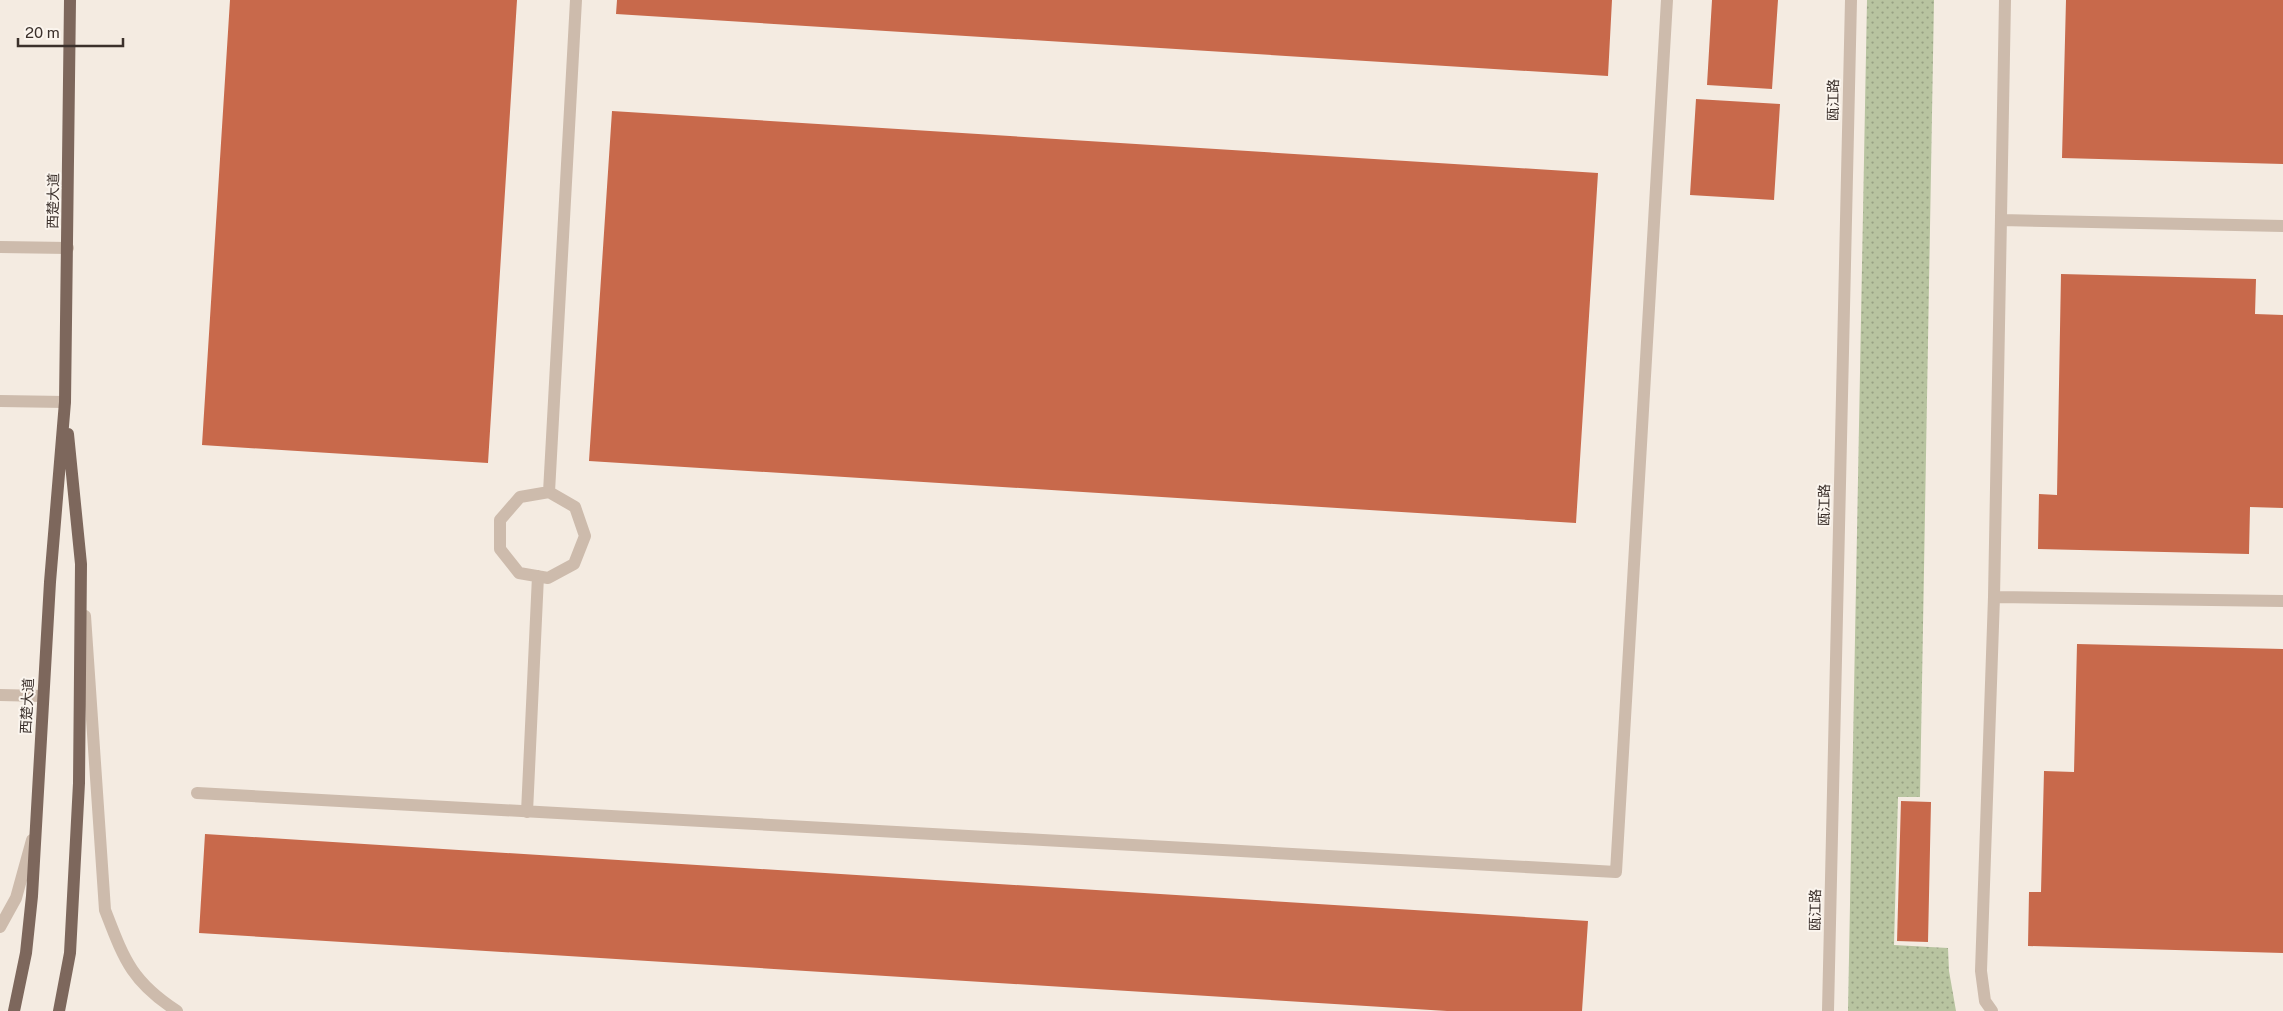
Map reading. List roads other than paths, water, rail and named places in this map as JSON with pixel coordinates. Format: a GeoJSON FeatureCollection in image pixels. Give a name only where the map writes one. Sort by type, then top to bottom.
{"type":"FeatureCollection","features":[{"type":"Feature","properties":{"kind":"main road","name":"西楚大道"},"geometry":{"type":"LineString","coordinates":[[14,1011],[26,953],[65,402],[70,0]]}},
{"type":"Feature","properties":{"kind":"main road","name":"西楚大道"},"geometry":{"type":"LineString","coordinates":[[59,1011],[70,953],[79,783],[81,564],[65,402]]}},
{"type":"Feature","properties":{"kind":"street"},"geometry":{"type":"LineString","coordinates":[[549,492],[576,0]]}},
{"type":"Feature","properties":{"kind":"street"},"geometry":{"type":"LineString","coordinates":[[197,793],[1616,872],[1667,0]]}},
{"type":"Feature","properties":{"kind":"street","name":"瓯江路"},"geometry":{"type":"LineString","coordinates":[[1828,1011],[1851,0]]}},
{"type":"Feature","properties":{"kind":"street"},"geometry":{"type":"LineString","coordinates":[[1992,1011],[1985,1001],[1981,971],[1994,597],[2005,0]]}},
{"type":"Feature","properties":{"kind":"street"},"geometry":{"type":"LineString","coordinates":[[2001,220],[2283,226]]}},
{"type":"Feature","properties":{"kind":"street"},"geometry":{"type":"LineString","coordinates":[[0,247],[68,248]]}},
{"type":"Feature","properties":{"kind":"street"},"geometry":{"type":"LineString","coordinates":[[0,401],[65,402]]}},
{"type":"Feature","properties":{"kind":"street"},"geometry":{"type":"LineString","coordinates":[[549,492],[576,507],[585,536],[574,564],[548,578],[519,573],[500,549],[500,520],[520,497],[549,492]]}},
{"type":"Feature","properties":{"kind":"street"},"geometry":{"type":"LineString","coordinates":[[81,564],[105,910],[122,955],[137,980],[155,997],[176,1011]]}},
{"type":"Feature","properties":{"kind":"street"},"geometry":{"type":"LineString","coordinates":[[527,812],[538,576]]}},
{"type":"Feature","properties":{"kind":"street"},"geometry":{"type":"LineString","coordinates":[[1994,597],[2283,601]]}},
{"type":"Feature","properties":{"kind":"street"},"geometry":{"type":"LineString","coordinates":[[0,695],[43,696]]}},
{"type":"Feature","properties":{"kind":"street"},"geometry":{"type":"LineString","coordinates":[[0,927],[16,898],[36,828]]}}]}
